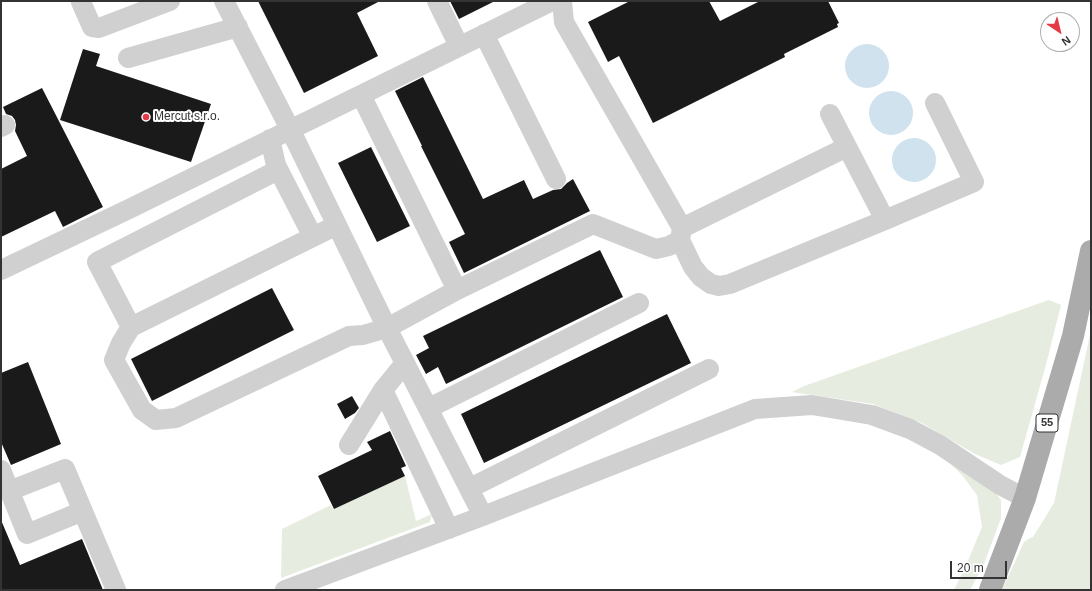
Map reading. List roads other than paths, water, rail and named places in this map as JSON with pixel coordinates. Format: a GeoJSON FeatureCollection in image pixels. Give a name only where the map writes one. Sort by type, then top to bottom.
{"type":"FeatureCollection","features":[{"type":"Feature","properties":{"kind":"main road","name":"55"},"geometry":{"type":"LineString","coordinates":[[990,590],[1025,498],[1073,336],[1091,251]]}},
{"type":"Feature","properties":{"kind":"lane"},"geometry":{"type":"LineString","coordinates":[[80,2],[92,27],[99,28],[170,1]]}},
{"type":"Feature","properties":{"kind":"lane"},"geometry":{"type":"LineString","coordinates":[[224,1],[290,129],[387,328],[483,516]]}},
{"type":"Feature","properties":{"kind":"lane"},"geometry":{"type":"LineString","coordinates":[[437,1],[459,46]]}},
{"type":"Feature","properties":{"kind":"lane"},"geometry":{"type":"LineString","coordinates":[[1,270],[129,209],[552,1]]}},
{"type":"Feature","properties":{"kind":"lane"},"geometry":{"type":"LineString","coordinates":[[562,1],[564,22],[681,234],[697,273],[711,284],[719,286],[730,284],[974,182],[935,103]]}},
{"type":"Feature","properties":{"kind":"lane"},"geometry":{"type":"LineString","coordinates":[[128,58],[238,27]]}},
{"type":"Feature","properties":{"kind":"lane"},"geometry":{"type":"LineString","coordinates":[[484,34],[556,179]]}},
{"type":"Feature","properties":{"kind":"lane"},"geometry":{"type":"LineString","coordinates":[[361,95],[457,290]]}},
{"type":"Feature","properties":{"kind":"lane"},"geometry":{"type":"LineString","coordinates":[[830,114],[885,220]]}},
{"type":"Feature","properties":{"kind":"lane"},"geometry":{"type":"LineString","coordinates":[[270,139],[276,166],[313,237]]}},
{"type":"Feature","properties":{"kind":"lane"},"geometry":{"type":"LineString","coordinates":[[337,225],[131,327],[114,360],[142,410],[156,420],[176,418],[349,336],[363,335],[387,328],[457,290],[593,224],[656,249],[669,246],[681,234],[846,147]]}},
{"type":"Feature","properties":{"kind":"lane"},"geometry":{"type":"LineString","coordinates":[[131,327],[97,262],[278,170]]}},
{"type":"Feature","properties":{"kind":"lane"},"geometry":{"type":"LineString","coordinates":[[429,408],[639,303]]}},
{"type":"Feature","properties":{"kind":"lane"},"geometry":{"type":"LineString","coordinates":[[349,445],[383,390],[405,363]]}},
{"type":"Feature","properties":{"kind":"lane"},"geometry":{"type":"LineString","coordinates":[[470,488],[709,370]]}},
{"type":"Feature","properties":{"kind":"lane"},"geometry":{"type":"LineString","coordinates":[[383,390],[449,529]]}},
{"type":"Feature","properties":{"kind":"lane"},"geometry":{"type":"LineString","coordinates":[[285,590],[483,516],[755,408],[812,405],[872,416],[910,429],[940,445],[1000,485],[1025,498]]}},
{"type":"Feature","properties":{"kind":"lane"},"geometry":{"type":"LineString","coordinates":[[9,491],[65,469],[116,590]]}},
{"type":"Feature","properties":{"kind":"lane"},"geometry":{"type":"LineString","coordinates":[[1,470],[27,534],[83,511]]}},
{"type":"Feature","properties":{"kind":"water"},"geometry":{"type":"Polygon","coordinates":[[[863,44],[871,44],[883,50],[889,62],[889,70],[883,82],[871,88],[863,88],[851,82],[845,70],[845,62],[851,50],[863,44]]]}},
{"type":"Feature","properties":{"kind":"water"},"geometry":{"type":"Polygon","coordinates":[[[891,91],[903,95],[909,101],[913,113],[909,125],[903,131],[891,135],[879,131],[873,125],[869,113],[873,101],[879,95],[891,91]]]}},
{"type":"Feature","properties":{"kind":"water"},"geometry":{"type":"Polygon","coordinates":[[[910,138],[918,138],[930,144],[936,156],[936,164],[930,176],[918,182],[910,182],[898,176],[892,164],[892,156],[898,144],[910,138]]]}},
{"type":"Feature","properties":{"kind":"place","name":"Mercut s.r.o."},"geometry":{"type":"Point","coordinates":[146,117]}}]}
